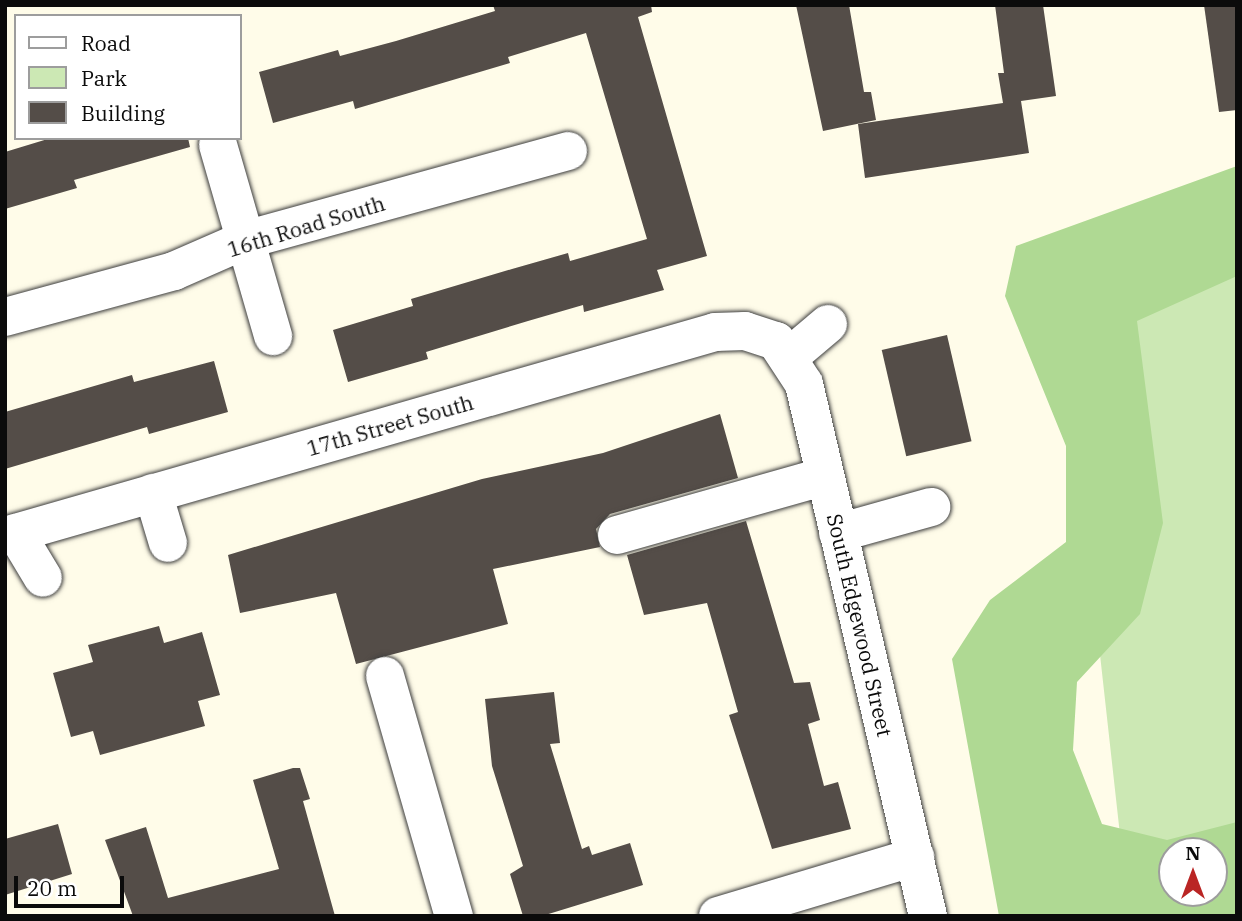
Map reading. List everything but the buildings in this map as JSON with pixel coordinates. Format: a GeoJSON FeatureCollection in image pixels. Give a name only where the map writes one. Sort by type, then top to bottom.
{"type":"FeatureCollection","features":[{"type":"Feature","properties":{"kind":"street"},"geometry":{"type":"LineString","coordinates":[[218,145],[273,336]]}},
{"type":"Feature","properties":{"kind":"street","name":"16th Road South"},"geometry":{"type":"LineString","coordinates":[[5,317],[173,271],[245,240],[568,151]]}},
{"type":"Feature","properties":{"kind":"street"},"geometry":{"type":"LineString","coordinates":[[783,349],[828,324]]}},
{"type":"Feature","properties":{"kind":"street","name":"17th Street South"},"geometry":{"type":"LineString","coordinates":[[11,534],[715,332],[744,331],[783,349]]}},
{"type":"Feature","properties":{"kind":"street","name":"South Edgewood Street"},"geometry":{"type":"LineString","coordinates":[[783,349],[804,384],[928,916]]}},
{"type":"Feature","properties":{"kind":"street"},"geometry":{"type":"LineString","coordinates":[[617,535],[825,476]]}},
{"type":"Feature","properties":{"kind":"street"},"geometry":{"type":"LineString","coordinates":[[153,493],[168,543]]}},
{"type":"Feature","properties":{"kind":"street"},"geometry":{"type":"LineString","coordinates":[[838,533],[931,508]]}},
{"type":"Feature","properties":{"kind":"street"},"geometry":{"type":"LineString","coordinates":[[11,534],[43,578]]}},
{"type":"Feature","properties":{"kind":"street"},"geometry":{"type":"LineString","coordinates":[[385,676],[454,916]]}},
{"type":"Feature","properties":{"kind":"street"},"geometry":{"type":"LineString","coordinates":[[718,916],[915,857]]}},
{"type":"Feature","properties":{"kind":"green space"},"geometry":{"type":"Polygon","coordinates":[[[1237,166],[1237,276],[1137,321],[1163,523],[1140,614],[1077,682],[1073,750],[1102,824],[1158,838],[1158,907],[1228,907],[1228,837],[1179,837],[1237,822],[1237,916],[999,916],[952,659],[990,600],[1066,542],[1066,446],[1005,296],[1016,246],[1237,166]]]}},
{"type":"Feature","properties":{"kind":"green space"},"geometry":{"type":"Polygon","coordinates":[[[1237,199],[1237,885],[1228,872],[1228,837],[1158,837],[1158,900],[1129,916],[1056,258],[1237,199]]]}}]}
